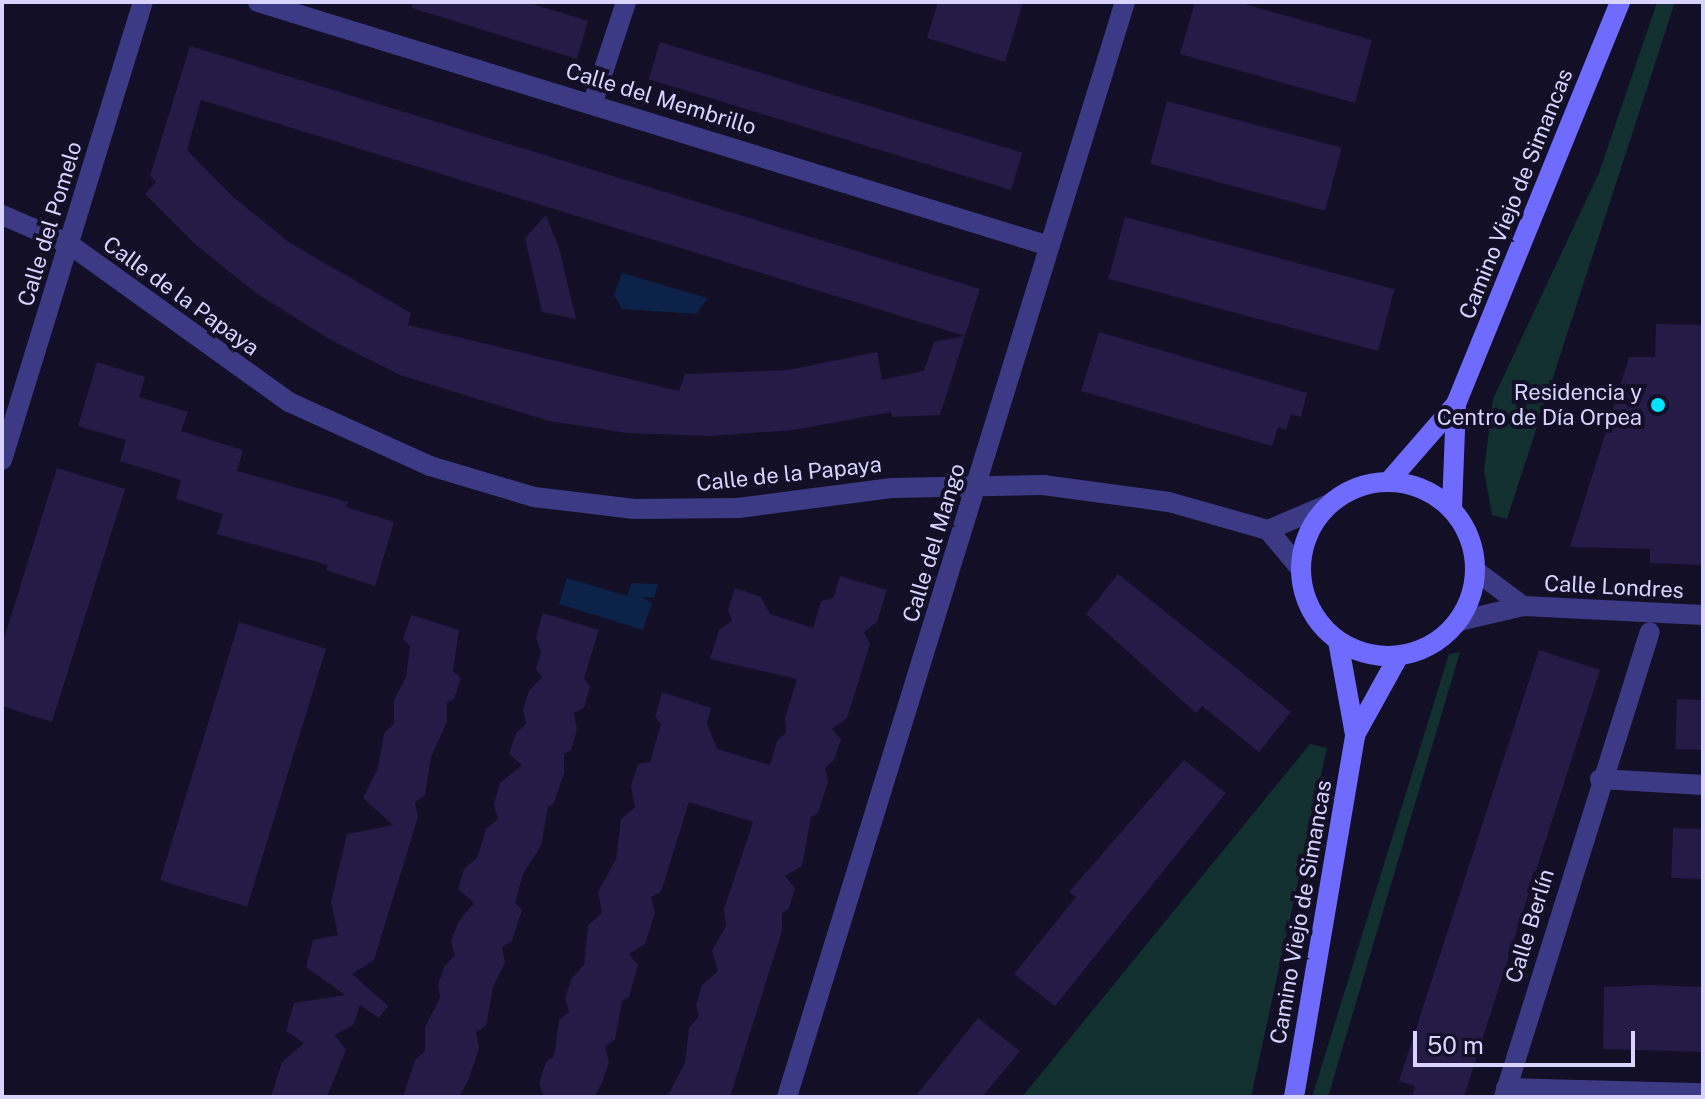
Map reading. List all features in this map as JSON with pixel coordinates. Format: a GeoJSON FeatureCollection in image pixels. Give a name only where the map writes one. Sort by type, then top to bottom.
{"type":"FeatureCollection","features":[{"type":"Feature","properties":{"kind":"main road","name":"Camino Viejo de Simancas"},"geometry":{"type":"LineString","coordinates":[[1390,480],[1456,404],[1620,2]]}},
{"type":"Feature","properties":{"kind":"main road","name":"Camino Viejo de Simancas"},"geometry":{"type":"LineString","coordinates":[[1452,508],[1456,404]]}},
{"type":"Feature","properties":{"kind":"main road"},"geometry":{"type":"LineString","coordinates":[[1390,480],[1452,508],[1472,542],[1476,571],[1459,621],[1442,639],[1398,657],[1379,657],[1338,641],[1310,609],[1300,568],[1311,528],[1329,504],[1354,488],[1390,480]]}},
{"type":"Feature","properties":{"kind":"main road","name":"Camino Viejo de Simancas"},"geometry":{"type":"LineString","coordinates":[[1338,641],[1355,735]]}},
{"type":"Feature","properties":{"kind":"main road","name":"Camino Viejo de Simancas"},"geometry":{"type":"LineString","coordinates":[[1294,1097],[1355,735],[1398,657]]}},
{"type":"Feature","properties":{"kind":"street","name":"Calle del Pomelo"},"geometry":{"type":"LineString","coordinates":[[2,460],[143,2]]}},
{"type":"Feature","properties":{"kind":"street","name":"Calle del Membrillo"},"geometry":{"type":"LineString","coordinates":[[258,2],[593,102],[1049,246]]}},
{"type":"Feature","properties":{"kind":"street"},"geometry":{"type":"LineString","coordinates":[[593,102],[626,2]]}},
{"type":"Feature","properties":{"kind":"street","name":"Calle del Mango"},"geometry":{"type":"LineString","coordinates":[[787,1097],[1125,2]]}},
{"type":"Feature","properties":{"kind":"street","name":"Calle de la Papaya"},"geometry":{"type":"LineString","coordinates":[[2,215],[69,244],[289,402],[430,466],[534,497],[634,509],[738,508],[978,482],[1169,502],[1268,530]]}},
{"type":"Feature","properties":{"kind":"street"},"geometry":{"type":"LineString","coordinates":[[1300,568],[1268,530],[1329,504]]}},
{"type":"Feature","properties":{"kind":"street","name":"Calle Londres"},"geometry":{"type":"LineString","coordinates":[[1476,571],[1523,606]]}},
{"type":"Feature","properties":{"kind":"street","name":"Calle Londres"},"geometry":{"type":"LineString","coordinates":[[1459,621],[1523,606],[1703,615]]}},
{"type":"Feature","properties":{"kind":"street","name":"Calle Berlín"},"geometry":{"type":"LineString","coordinates":[[1650,632],[1600,779],[1505,1092],[1703,1093]]}},
{"type":"Feature","properties":{"kind":"street"},"geometry":{"type":"LineString","coordinates":[[1600,779],[1703,785]]}},
{"type":"Feature","properties":{"kind":"green space"},"geometry":{"type":"Polygon","coordinates":[[[1657,2],[1675,2],[1507,519],[1492,515],[1484,470],[1493,399],[1599,173],[1657,2]]]}},
{"type":"Feature","properties":{"kind":"green space"},"geometry":{"type":"Polygon","coordinates":[[[1460,652],[1328,1097],[1312,1097],[1449,654],[1460,652]]]}},
{"type":"Feature","properties":{"kind":"green space"},"geometry":{"type":"Polygon","coordinates":[[[1310,744],[1327,748],[1251,1097],[1022,1097],[1310,744]]]}},
{"type":"Feature","properties":{"kind":"water"},"geometry":{"type":"Polygon","coordinates":[[[622,273],[707,299],[696,314],[622,309],[614,295],[622,273]]]}},
{"type":"Feature","properties":{"kind":"water"},"geometry":{"type":"Polygon","coordinates":[[[567,578],[627,596],[632,583],[658,584],[654,598],[641,597],[652,603],[643,630],[559,604],[567,578]]]}},
{"type":"Feature","properties":{"kind":"building"},"geometry":{"type":"Polygon","coordinates":[[[412,2],[526,2],[588,21],[577,59],[412,8],[412,2]]]}},
{"type":"Feature","properties":{"kind":"building"},"geometry":{"type":"Polygon","coordinates":[[[938,2],[1023,2],[1005,62],[927,38],[938,2]]]}},
{"type":"Feature","properties":{"kind":"building"},"geometry":{"type":"Polygon","coordinates":[[[1195,2],[1237,2],[1372,40],[1355,103],[1180,54],[1195,2]]]}},
{"type":"Feature","properties":{"kind":"building"},"geometry":{"type":"Polygon","coordinates":[[[660,42],[1022,153],[1011,190],[649,79],[660,42]]]}},
{"type":"Feature","properties":{"kind":"building"},"geometry":{"type":"Polygon","coordinates":[[[190,46],[980,289],[940,415],[892,417],[891,412],[793,430],[710,436],[627,433],[549,421],[400,375],[329,339],[256,293],[196,245],[145,194],[156,182],[150,176],[190,46]],[[201,100],[187,150],[232,196],[290,243],[411,313],[408,325],[679,391],[685,374],[788,370],[877,352],[882,380],[924,371],[934,342],[965,336],[201,100]]]}},
{"type":"Feature","properties":{"kind":"building"},"geometry":{"type":"Polygon","coordinates":[[[1167,101],[1342,148],[1325,211],[1150,164],[1167,101]]]}},
{"type":"Feature","properties":{"kind":"building"},"geometry":{"type":"Polygon","coordinates":[[[546,215],[559,248],[576,319],[542,312],[525,238],[546,215]]]}},
{"type":"Feature","properties":{"kind":"building"},"geometry":{"type":"Polygon","coordinates":[[[1125,217],[1394,289],[1378,351],[1108,279],[1125,217]]]}},
{"type":"Feature","properties":{"kind":"building","name":"Residencia y Centro de Día Orpea"},"geometry":{"type":"Polygon","coordinates":[[[1656,324],[1703,325],[1703,565],[1650,563],[1650,549],[1570,547],[1629,357],[1655,357],[1656,324]]]}},
{"type":"Feature","properties":{"kind":"building"},"geometry":{"type":"Polygon","coordinates":[[[1099,332],[1307,393],[1301,417],[1291,414],[1286,430],[1278,427],[1272,446],[1081,391],[1099,332]]]}},
{"type":"Feature","properties":{"kind":"building"},"geometry":{"type":"Polygon","coordinates":[[[97,362],[145,377],[139,397],[188,412],[181,431],[243,450],[237,471],[348,502],[346,507],[394,522],[375,586],[326,570],[328,565],[217,534],[223,514],[176,499],[181,480],[120,461],[126,440],[78,426],[97,362]]]}},
{"type":"Feature","properties":{"kind":"building"},"geometry":{"type":"Polygon","coordinates":[[[57,468],[125,489],[52,722],[2,706],[2,645],[57,468]]]}},
{"type":"Feature","properties":{"kind":"building"},"geometry":{"type":"Polygon","coordinates":[[[1118,574],[1291,712],[1259,752],[1202,706],[1196,713],[1086,614],[1118,574]]]}},
{"type":"Feature","properties":{"kind":"building"},"geometry":{"type":"Polygon","coordinates":[[[840,576],[887,590],[877,622],[864,632],[870,644],[847,718],[832,729],[841,739],[834,760],[825,768],[828,782],[818,813],[811,817],[802,866],[785,876],[795,888],[789,909],[782,913],[782,931],[730,1097],[667,1097],[685,1063],[689,1028],[699,1016],[696,1005],[702,985],[718,971],[712,951],[726,926],[724,909],[753,822],[689,802],[661,892],[651,897],[655,913],[645,944],[629,954],[638,965],[629,997],[622,1001],[615,1040],[605,1046],[609,1062],[602,1083],[594,1097],[544,1097],[539,1083],[546,1062],[554,1056],[559,1020],[569,1012],[565,998],[572,978],[584,965],[588,925],[602,913],[598,892],[616,859],[621,819],[635,807],[631,786],[638,764],[650,762],[661,724],[655,717],[662,692],[711,708],[707,723],[717,749],[770,765],[777,741],[786,733],[785,718],[797,679],[710,659],[719,630],[732,621],[728,610],[735,588],[761,597],[770,614],[813,628],[821,601],[833,598],[840,576]]]}},
{"type":"Feature","properties":{"kind":"building"},"geometry":{"type":"Polygon","coordinates":[[[543,613],[599,630],[584,678],[590,687],[584,708],[574,713],[577,730],[571,750],[564,754],[564,773],[554,803],[548,807],[541,846],[523,874],[515,903],[522,910],[512,941],[502,947],[505,963],[493,987],[486,1026],[476,1032],[479,1048],[469,1079],[459,1097],[403,1097],[415,1060],[425,1051],[425,1027],[440,998],[438,985],[444,967],[455,955],[451,942],[458,922],[474,903],[458,889],[464,869],[477,858],[486,829],[498,819],[494,804],[500,783],[522,765],[509,754],[516,733],[526,724],[523,709],[529,691],[542,677],[536,669],[541,652],[536,637],[543,613]]]}},
{"type":"Feature","properties":{"kind":"building"},"geometry":{"type":"Polygon","coordinates":[[[411,615],[459,630],[453,671],[461,678],[454,699],[447,703],[447,722],[431,757],[425,795],[415,802],[418,817],[374,960],[352,974],[388,1006],[379,1018],[360,1005],[354,1024],[335,1035],[346,1050],[327,1097],[271,1097],[282,1062],[304,1043],[286,1031],[294,1003],[345,995],[306,967],[313,940],[338,935],[331,902],[347,834],[393,825],[363,798],[378,768],[384,733],[394,724],[394,700],[406,677],[410,646],[403,639],[411,615]]]}},
{"type":"Feature","properties":{"kind":"building"},"geometry":{"type":"Polygon","coordinates":[[[239,622],[326,649],[247,907],[160,880],[239,622]]]}},
{"type":"Feature","properties":{"kind":"building"},"geometry":{"type":"Polygon","coordinates":[[[1539,650],[1600,670],[1464,1097],[1412,1097],[1415,1086],[1399,1081],[1539,650]]]}},
{"type":"Feature","properties":{"kind":"building"},"geometry":{"type":"Polygon","coordinates":[[[1677,699],[1703,700],[1701,750],[1675,749],[1677,699]]]}},
{"type":"Feature","properties":{"kind":"building"},"geometry":{"type":"Polygon","coordinates":[[[1184,760],[1226,793],[1055,1006],[1014,974],[1076,897],[1069,892],[1184,760]]]}},
{"type":"Feature","properties":{"kind":"building"},"geometry":{"type":"Polygon","coordinates":[[[1673,828],[1703,829],[1701,879],[1671,878],[1673,828]]]}},
{"type":"Feature","properties":{"kind":"building"},"geometry":{"type":"Polygon","coordinates":[[[1604,987],[1703,987],[1703,1052],[1603,1049],[1604,987]]]}},
{"type":"Feature","properties":{"kind":"building"},"geometry":{"type":"Polygon","coordinates":[[[978,1018],[1020,1051],[982,1097],[915,1097],[978,1018]]]}},
{"type":"Feature","properties":{"kind":"place","name":"Residencia y Centro de Día Orpea"},"geometry":{"type":"Point","coordinates":[1658,405]}}]}
